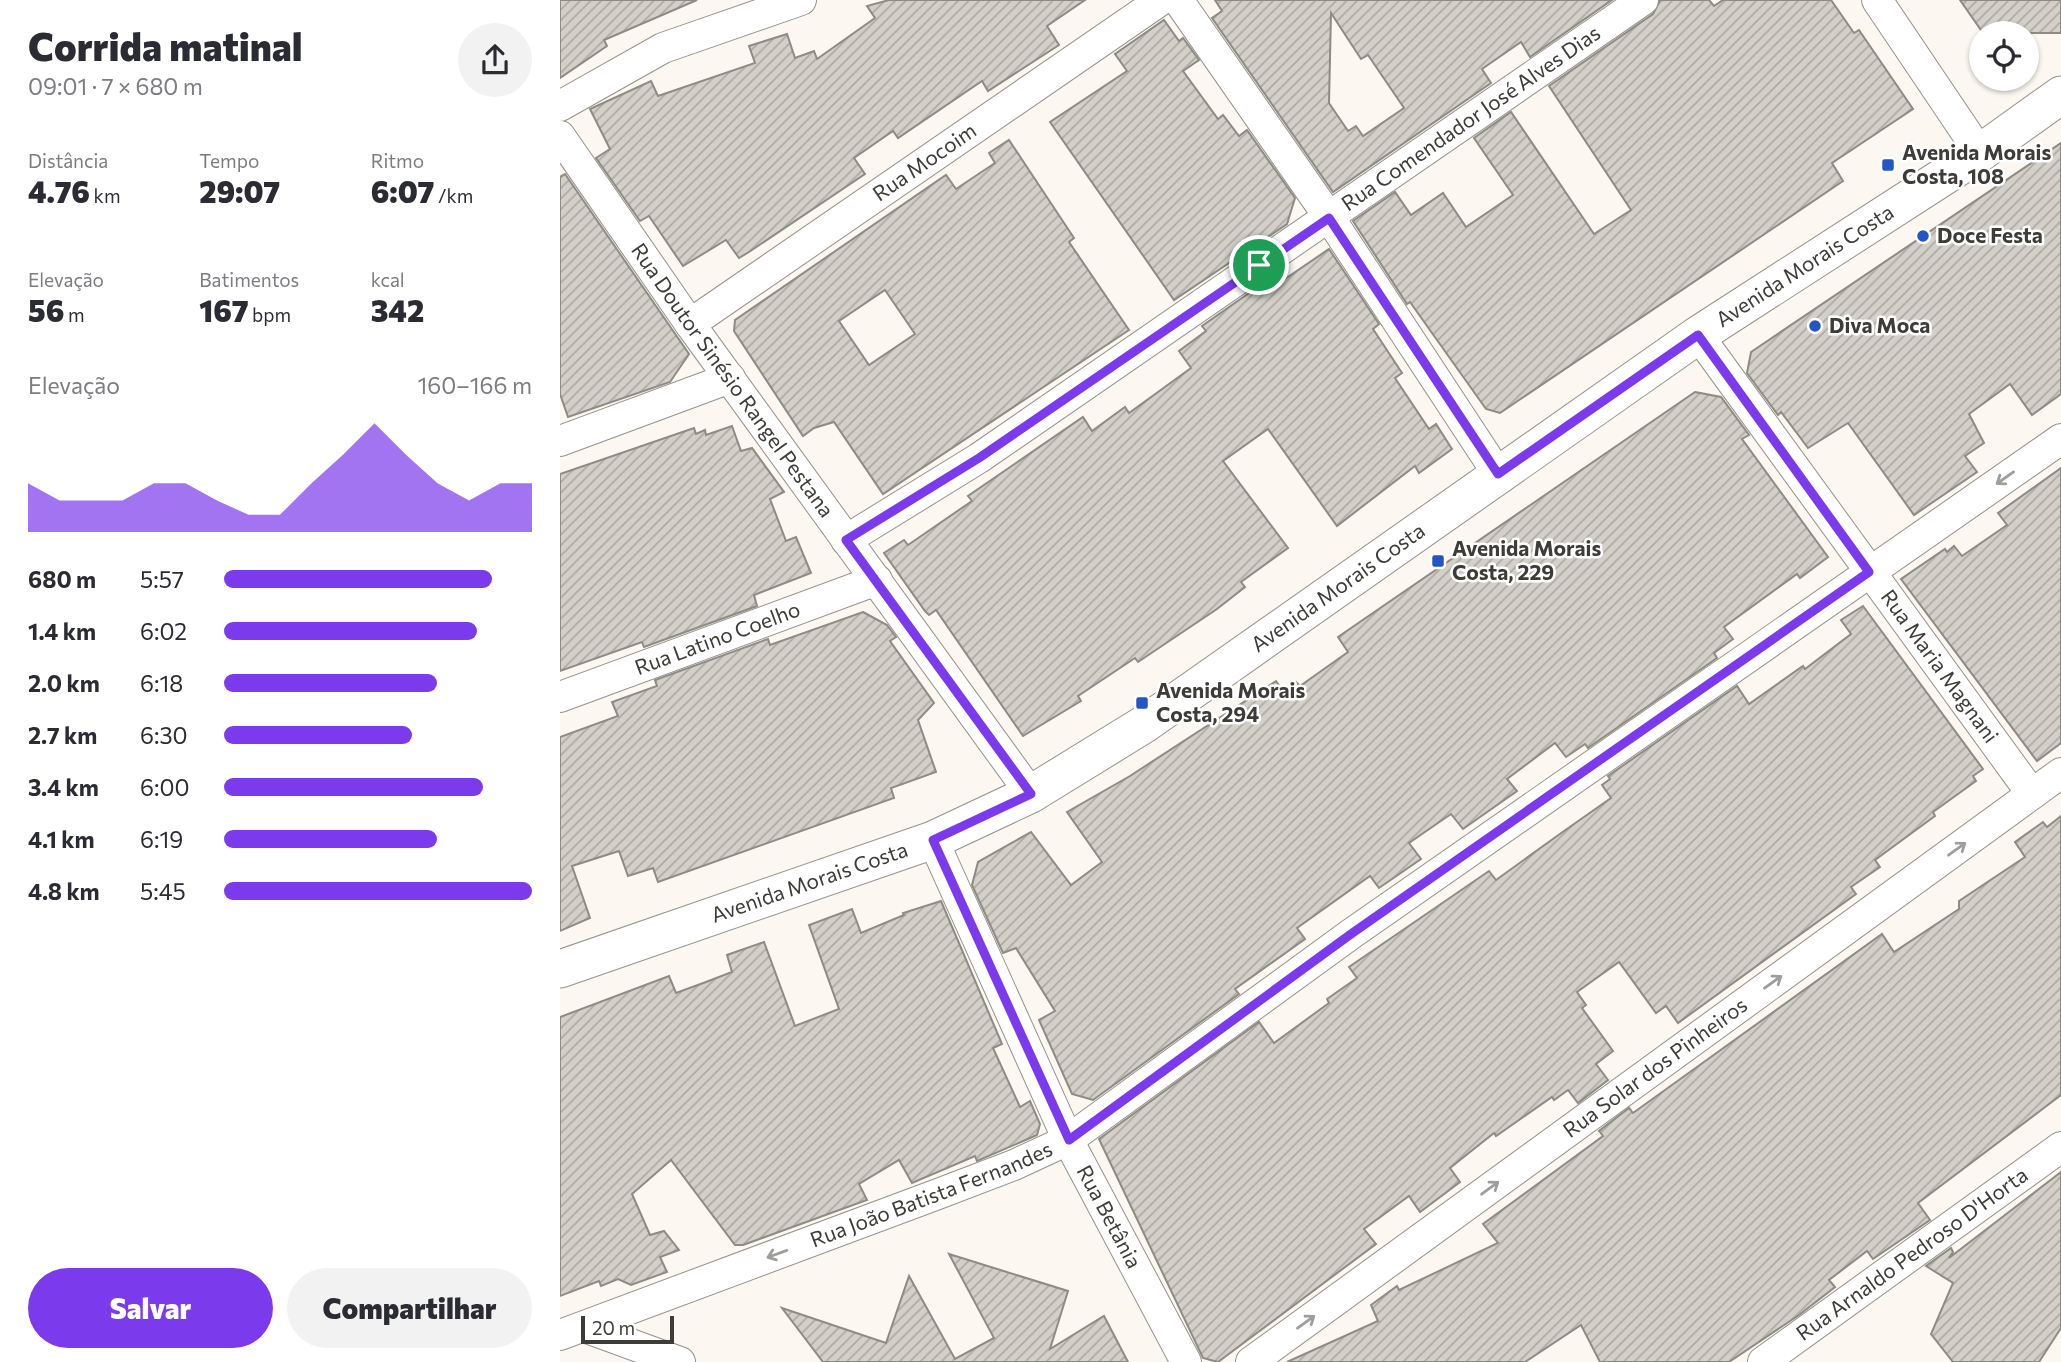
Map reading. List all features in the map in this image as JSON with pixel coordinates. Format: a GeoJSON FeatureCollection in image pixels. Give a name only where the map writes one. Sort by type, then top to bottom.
{"type":"FeatureCollection","features":[{"type":"Feature","properties":{"kind":"street"},"geometry":{"type":"LineString","coordinates":[[560,106],[663,48],[801,0]]}},
{"type":"Feature","properties":{"kind":"street","name":"Rua Mocoim"},"geometry":{"type":"LineString","coordinates":[[690,324],[1161,0]]}},
{"type":"Feature","properties":{"kind":"street"},"geometry":{"type":"LineString","coordinates":[[1178,0],[1329,218],[1498,474]]}},
{"type":"Feature","properties":{"kind":"street","name":"Rua Comendador José Alves Dias"},"geometry":{"type":"LineString","coordinates":[[846,540],[979,458],[1643,0]]}},
{"type":"Feature","properties":{"kind":"street"},"geometry":{"type":"LineString","coordinates":[[1877,0],[1980,153]]}},
{"type":"Feature","properties":{"kind":"street","name":"Avenida Morais Costa"},"geometry":{"type":"LineString","coordinates":[[560,969],[933,840],[1031,794],[1143,725],[1698,335],[1980,153],[2061,95]]}},
{"type":"Feature","properties":{"kind":"street","name":"Rua Doutor Sinésio Rangel Pestana"},"geometry":{"type":"LineString","coordinates":[[560,136],[690,324],[1031,794]]}},
{"type":"Feature","properties":{"kind":"street","name":"Rua Maria Magnani"},"geometry":{"type":"LineString","coordinates":[[1698,335],[2032,794]]}},
{"type":"Feature","properties":{"kind":"street"},"geometry":{"type":"LineString","coordinates":[[560,441],[730,377]]}},
{"type":"Feature","properties":{"kind":"street","name":"Rua João Batista Fernandes"},"geometry":{"type":"LineString","coordinates":[[572,1331],[653,1298],[1014,1165],[1069,1140],[1351,934],[2061,439]]}},
{"type":"Feature","properties":{"kind":"street","name":"Rua Latino Coelho"},"geometry":{"type":"LineString","coordinates":[[560,697],[877,580]]}},
{"type":"Feature","properties":{"kind":"street","name":"Rua Solar dos Pinheiros"},"geometry":{"type":"LineString","coordinates":[[1251,1362],[2061,774]]}},
{"type":"Feature","properties":{"kind":"street","name":"Rua Betânia"},"geometry":{"type":"LineString","coordinates":[[933,840],[1069,1140],[1186,1362]]}},
{"type":"Feature","properties":{"kind":"street","name":"Rua Arnaldo Pedroso D'Horta"},"geometry":{"type":"LineString","coordinates":[[1763,1362],[2061,1147]]}},
{"type":"Feature","properties":{"kind":"street"},"geometry":{"type":"LineString","coordinates":[[572,1331],[680,1362]]}},
{"type":"Feature","properties":{"kind":"building"},"geometry":{"type":"Polygon","coordinates":[[[560,0],[697,0],[604,40],[607,46],[560,78],[560,0]]]}},
{"type":"Feature","properties":{"kind":"building"},"geometry":{"type":"Polygon","coordinates":[[[889,0],[1085,0],[1047,26],[1059,45],[988,91],[982,81],[898,138],[893,131],[854,158],[865,174],[749,252],[739,258],[726,240],[683,266],[649,216],[640,221],[596,158],[610,149],[590,109],[651,81],[658,96],[755,63],[749,46],[787,34],[795,58],[814,51],[817,59],[875,18],[867,6],[889,0]]]}},
{"type":"Feature","properties":{"kind":"building"},"geometry":{"type":"Polygon","coordinates":[[[1215,0],[1612,0],[1530,57],[1521,42],[1482,69],[1491,83],[1333,192],[1212,18],[1222,11],[1215,0]],[[1331,13],[1329,103],[1348,131],[1356,126],[1363,136],[1404,108],[1368,55],[1361,59],[1331,13]]]}},
{"type":"Feature","properties":{"kind":"building"},"geometry":{"type":"Polygon","coordinates":[[[1660,0],[1709,0],[1714,6],[1723,0],[1831,0],[1854,33],[1859,30],[1913,109],[1832,163],[1843,181],[1500,413],[1486,409],[1410,302],[1407,304],[1353,221],[1395,192],[1411,215],[1443,193],[1466,227],[1513,195],[1474,138],[1511,112],[1594,234],[1631,210],[1549,86],[1653,14],[1660,0]]]}},
{"type":"Feature","properties":{"kind":"building"},"geometry":{"type":"Polygon","coordinates":[[[1960,0],[2061,0],[2061,33],[2039,33],[2039,21],[1975,21],[1960,0]]]}},
{"type":"Feature","properties":{"kind":"building"},"geometry":{"type":"Polygon","coordinates":[[[1164,20],[1179,41],[1183,38],[1199,60],[1183,71],[1218,119],[1223,115],[1239,136],[1247,130],[1295,198],[1287,224],[1174,300],[1050,122],[1127,71],[1115,54],[1164,20]]]}},
{"type":"Feature","properties":{"kind":"building"},"geometry":{"type":"Polygon","coordinates":[[[1009,140],[1074,238],[1069,242],[1129,330],[883,494],[834,422],[814,428],[803,436],[734,331],[735,320],[946,175],[956,189],[995,163],[989,153],[1009,140]],[[885,290],[839,321],[869,365],[915,334],[885,290]]]}},
{"type":"Feature","properties":{"kind":"building"},"geometry":{"type":"Polygon","coordinates":[[[2061,143],[2061,394],[2032,415],[2010,384],[1969,414],[1984,443],[1965,456],[1977,472],[1914,515],[1848,423],[1808,448],[1781,412],[1778,415],[1747,373],[1751,352],[2061,143]]]}},
{"type":"Feature","properties":{"kind":"building"},"geometry":{"type":"Polygon","coordinates":[[[565,174],[689,354],[670,382],[568,417],[560,394],[560,177],[565,174]]]}},
{"type":"Feature","properties":{"kind":"building"},"geometry":{"type":"Polygon","coordinates":[[[1329,249],[1379,324],[1373,329],[1402,373],[1395,378],[1429,429],[1436,424],[1452,449],[1419,473],[1415,466],[1337,526],[1268,429],[1223,461],[1288,548],[1241,582],[1245,587],[1217,609],[1138,662],[1135,658],[1078,696],[1081,701],[1023,736],[936,610],[929,615],[925,611],[884,553],[904,540],[908,545],[972,501],[968,496],[1083,417],[1092,431],[1125,407],[1129,413],[1191,368],[1179,351],[1206,331],[1202,326],[1272,277],[1269,290],[1329,249]]]}},
{"type":"Feature","properties":{"kind":"building"},"geometry":{"type":"Polygon","coordinates":[[[1695,392],[1721,397],[1749,435],[1742,439],[1828,557],[1800,578],[1797,574],[1724,627],[1733,639],[1714,653],[1717,658],[1588,748],[1585,744],[1566,757],[1555,743],[1507,779],[1517,791],[1463,829],[1451,814],[1409,843],[1421,859],[1379,888],[1370,876],[1297,928],[1305,939],[1235,989],[1239,994],[1093,1100],[1072,1094],[1039,1020],[1055,1011],[1016,948],[1003,953],[972,885],[978,862],[1031,832],[1071,885],[1102,862],[1067,812],[1130,776],[1276,681],[1283,691],[1296,682],[1300,686],[1348,652],[1338,637],[1695,392]]]}},
{"type":"Feature","properties":{"kind":"building"},"geometry":{"type":"Polygon","coordinates":[[[732,426],[741,451],[752,448],[784,492],[770,499],[786,541],[796,537],[811,573],[754,595],[757,606],[644,647],[642,642],[560,671],[560,474],[694,428],[696,434],[705,430],[706,435],[732,426]]]}},
{"type":"Feature","properties":{"kind":"building"},"geometry":{"type":"Polygon","coordinates":[[[2061,468],[2061,743],[2037,761],[1901,579],[1945,549],[1947,552],[1954,546],[1962,556],[2007,525],[1998,513],[2061,468]]]}},
{"type":"Feature","properties":{"kind":"building"},"geometry":{"type":"Polygon","coordinates":[[[1863,606],[1983,769],[1973,776],[1976,781],[1933,812],[1935,816],[1875,860],[1880,867],[1851,887],[1856,894],[1678,1023],[1666,1006],[1656,1013],[1619,962],[1577,992],[1586,1005],[1582,1008],[1613,1051],[1596,1064],[1608,1080],[1578,1103],[1568,1090],[1554,1100],[1552,1097],[1496,1136],[1494,1133],[1450,1168],[1460,1182],[1420,1212],[1409,1196],[1364,1229],[1376,1244],[1218,1362],[1203,1358],[1099,1139],[1259,1022],[1274,1043],[1329,1003],[1327,999],[1357,978],[1349,967],[1489,871],[1496,880],[1611,798],[1602,785],[1610,779],[1608,776],[1737,686],[1749,704],[1803,666],[1805,669],[1851,634],[1841,620],[1863,606]]]}},
{"type":"Feature","properties":{"kind":"building"},"geometry":{"type":"Polygon","coordinates":[[[863,612],[887,625],[896,637],[890,641],[934,703],[918,720],[936,772],[891,788],[894,798],[658,882],[653,868],[628,876],[619,851],[572,866],[590,918],[560,931],[560,737],[618,716],[612,702],[657,686],[655,680],[768,639],[770,645],[863,612]]]}},
{"type":"Feature","properties":{"kind":"building"},"geometry":{"type":"Polygon","coordinates":[[[2061,816],[2061,1095],[1918,1203],[1930,1220],[1873,1259],[1867,1251],[1829,1280],[1835,1287],[1799,1315],[1729,1362],[1600,1362],[1581,1325],[1525,1362],[1287,1362],[1378,1321],[1371,1305],[1397,1286],[1399,1290],[1498,1243],[1483,1224],[1603,1136],[1599,1131],[1629,1108],[1633,1113],[1882,934],[1894,952],[1959,909],[1959,901],[2025,857],[2015,842],[2043,822],[2047,827],[2061,816]]]}},
{"type":"Feature","properties":{"kind":"building"},"geometry":{"type":"Polygon","coordinates":[[[941,901],[1002,1044],[993,1048],[1020,1107],[1030,1101],[1040,1124],[1037,1135],[977,1161],[975,1156],[912,1183],[899,1160],[859,1184],[867,1200],[743,1245],[735,1245],[671,1160],[632,1194],[650,1235],[664,1231],[679,1250],[660,1257],[667,1272],[631,1285],[618,1279],[601,1286],[599,1281],[560,1296],[560,1017],[669,976],[676,993],[706,982],[732,972],[727,955],[764,942],[795,1026],[839,1009],[809,925],[852,909],[861,933],[904,915],[903,913],[941,901]]]}},
{"type":"Feature","properties":{"kind":"building"},"geometry":{"type":"Polygon","coordinates":[[[2061,1172],[2061,1328],[2039,1362],[1953,1362],[1931,1334],[1953,1283],[1926,1266],[1951,1248],[1953,1252],[1949,1258],[2061,1172]]]}},
{"type":"Feature","properties":{"kind":"building"},"geometry":{"type":"Polygon","coordinates":[[[949,1254],[1068,1291],[1050,1349],[1104,1316],[1128,1362],[823,1362],[782,1308],[886,1343],[909,1276],[955,1359],[994,1338],[949,1254]]]}},
{"type":"Feature","properties":{"kind":"place","name":"Avenida Morais Costa, 108"},"geometry":{"type":"Point","coordinates":[1888,165]}},
{"type":"Feature","properties":{"kind":"place","name":"Doce Festa"},"geometry":{"type":"Point","coordinates":[1923,236]}},
{"type":"Feature","properties":{"kind":"place","name":"Diva Moca"},"geometry":{"type":"Point","coordinates":[1815,326]}},
{"type":"Feature","properties":{"kind":"place","name":"Avenida Morais Costa, 229"},"geometry":{"type":"Point","coordinates":[1438,561]}},
{"type":"Feature","properties":{"kind":"place","name":"Avenida Morais Costa, 294"},"geometry":{"type":"Point","coordinates":[1142,703]}},
{"type":"Feature","properties":{"kind":"route"},"geometry":{"type":"LineString","coordinates":[[1329,218],[1498,474],[1698,335],[1869,572],[1351,934],[1069,1140],[933,840],[1031,794],[846,540],[979,458],[1259,265],[1329,218]]}}]}
